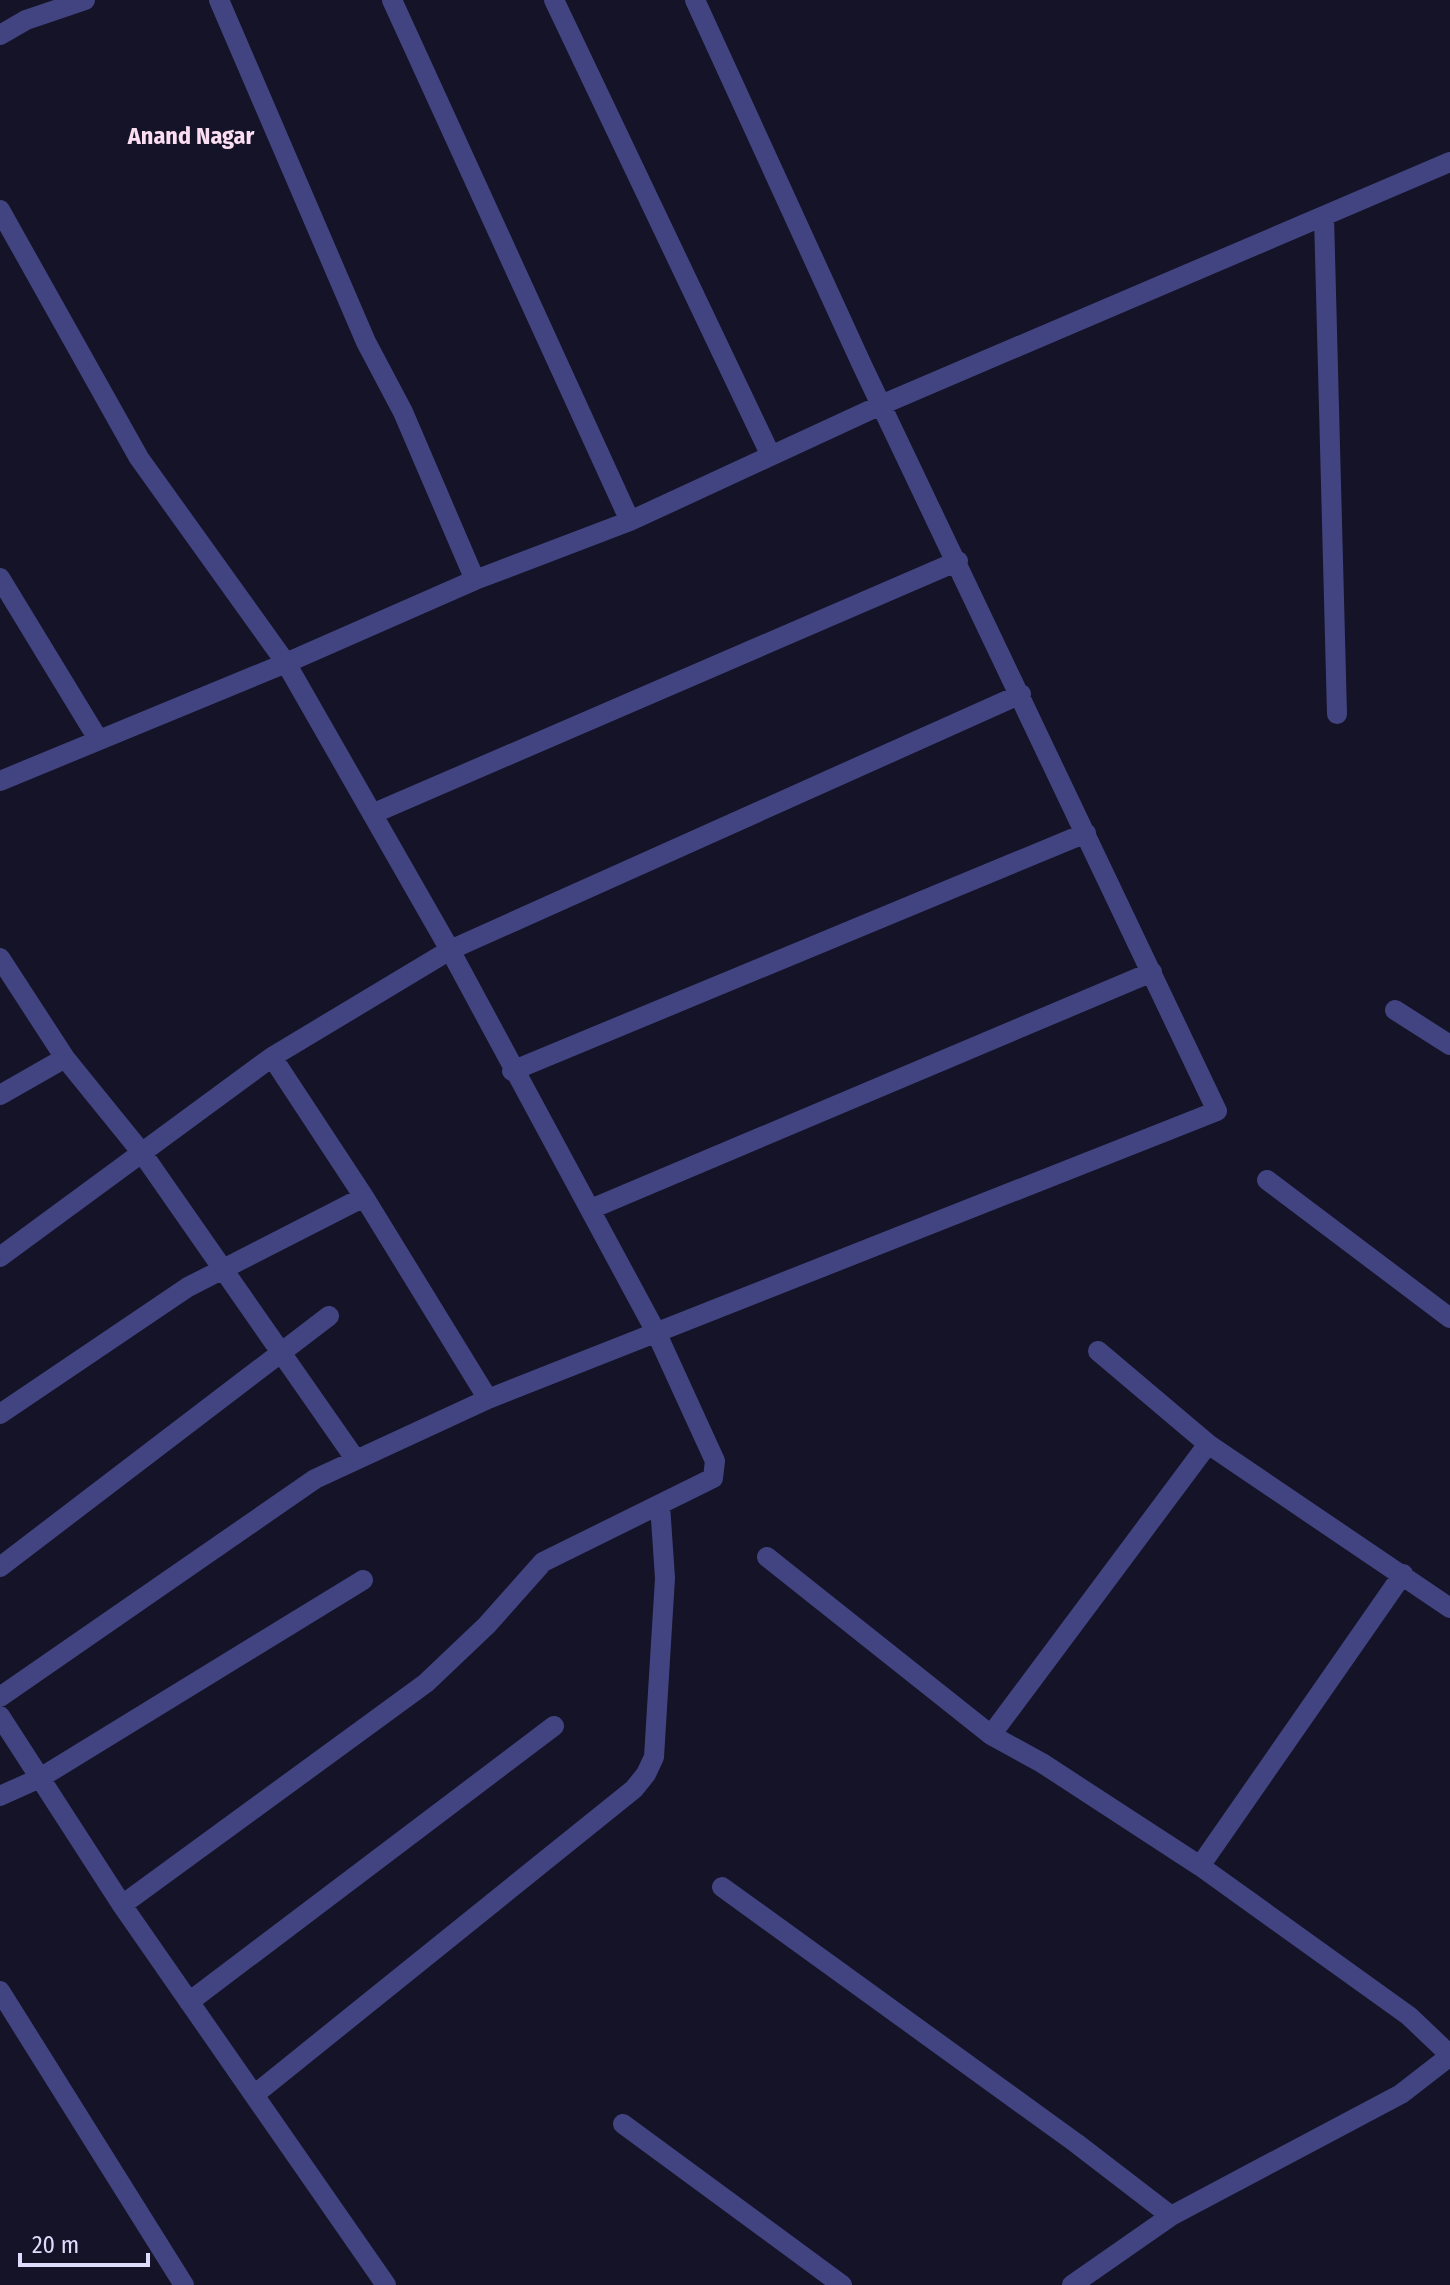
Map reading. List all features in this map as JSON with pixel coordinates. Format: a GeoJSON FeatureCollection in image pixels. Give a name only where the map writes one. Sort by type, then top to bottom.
{"type":"FeatureCollection","features":[{"type":"Feature","properties":{"kind":"street"},"geometry":{"type":"LineString","coordinates":[[0,35],[26,20],[85,0]]}},
{"type":"Feature","properties":{"kind":"street"},"geometry":{"type":"LineString","coordinates":[[219,0],[366,342],[403,412],[475,580]]}},
{"type":"Feature","properties":{"kind":"street"},"geometry":{"type":"LineString","coordinates":[[392,0],[630,521]]}},
{"type":"Feature","properties":{"kind":"street"},"geometry":{"type":"LineString","coordinates":[[554,0],[771,456]]}},
{"type":"Feature","properties":{"kind":"street"},"geometry":{"type":"LineString","coordinates":[[0,1697],[315,1479],[488,1399],[1217,1111],[958,561],[881,405],[695,0]]}},
{"type":"Feature","properties":{"kind":"street"},"geometry":{"type":"LineString","coordinates":[[0,781],[286,663],[475,580],[630,521],[881,405],[1450,162]]}},
{"type":"Feature","properties":{"kind":"street"},"geometry":{"type":"LineString","coordinates":[[0,210],[139,458],[286,663],[450,950],[512,1071],[591,1209],[656,1332],[715,1461],[716,1472],[713,1478],[543,1562],[487,1625],[426,1683],[122,1905]]}},
{"type":"Feature","properties":{"kind":"street"},"geometry":{"type":"LineString","coordinates":[[1324,216],[1337,714]]}},
{"type":"Feature","properties":{"kind":"street"},"geometry":{"type":"LineString","coordinates":[[372,814],[958,561]]}},
{"type":"Feature","properties":{"kind":"street"},"geometry":{"type":"LineString","coordinates":[[3,591],[98,739]]}},
{"type":"Feature","properties":{"kind":"street"},"geometry":{"type":"LineString","coordinates":[[0,1257],[272,1057],[450,950],[1021,694]]}},
{"type":"Feature","properties":{"kind":"street"},"geometry":{"type":"LineString","coordinates":[[512,1071],[1086,833]]}},
{"type":"Feature","properties":{"kind":"street"},"geometry":{"type":"LineString","coordinates":[[0,958],[65,1058],[142,1153],[356,1460]]}},
{"type":"Feature","properties":{"kind":"street"},"geometry":{"type":"LineString","coordinates":[[591,1209],[1152,972]]}},
{"type":"Feature","properties":{"kind":"street"},"geometry":{"type":"LineString","coordinates":[[1395,1010],[1450,1045]]}},
{"type":"Feature","properties":{"kind":"street"},"geometry":{"type":"LineString","coordinates":[[272,1057],[364,1197],[488,1399]]}},
{"type":"Feature","properties":{"kind":"street"},"geometry":{"type":"LineString","coordinates":[[0,1095],[65,1058]]}},
{"type":"Feature","properties":{"kind":"street"},"geometry":{"type":"LineString","coordinates":[[1267,1180],[1450,1318]]}},
{"type":"Feature","properties":{"kind":"street"},"geometry":{"type":"LineString","coordinates":[[0,1414],[188,1287],[364,1197]]}},
{"type":"Feature","properties":{"kind":"street"},"geometry":{"type":"LineString","coordinates":[[0,1567],[329,1316]]}},
{"type":"Feature","properties":{"kind":"street"},"geometry":{"type":"LineString","coordinates":[[1098,1351],[1208,1444],[1450,1608]]}},
{"type":"Feature","properties":{"kind":"street"},"geometry":{"type":"LineString","coordinates":[[991,1735],[1208,1444]]}},
{"type":"Feature","properties":{"kind":"street"},"geometry":{"type":"LineString","coordinates":[[254,2095],[634,1789],[646,1774],[654,1757],[665,1578],[660,1505]]}},
{"type":"Feature","properties":{"kind":"street"},"geometry":{"type":"LineString","coordinates":[[767,1557],[991,1735],[1042,1763],[1200,1866],[1409,2016],[1450,2055],[1401,2094],[1171,2216],[1072,2285]]}},
{"type":"Feature","properties":{"kind":"street"},"geometry":{"type":"LineString","coordinates":[[1200,1866],[1403,1574]]}},
{"type":"Feature","properties":{"kind":"street"},"geometry":{"type":"LineString","coordinates":[[0,1796],[40,1778],[363,1580]]}},
{"type":"Feature","properties":{"kind":"street"},"geometry":{"type":"LineString","coordinates":[[0,1716],[122,1905],[386,2285]]}},
{"type":"Feature","properties":{"kind":"street"},"geometry":{"type":"LineString","coordinates":[[189,2002],[554,1726]]}},
{"type":"Feature","properties":{"kind":"street"},"geometry":{"type":"LineString","coordinates":[[722,1887],[1076,2143],[1171,2216]]}},
{"type":"Feature","properties":{"kind":"street"},"geometry":{"type":"LineString","coordinates":[[0,1991],[184,2285]]}},
{"type":"Feature","properties":{"kind":"street"},"geometry":{"type":"LineString","coordinates":[[623,2124],[842,2285]]}},
{"type":"Feature","properties":{"kind":"district","name":"Anand Nagar"},"geometry":{"type":"Point","coordinates":[191,136]}}]}
